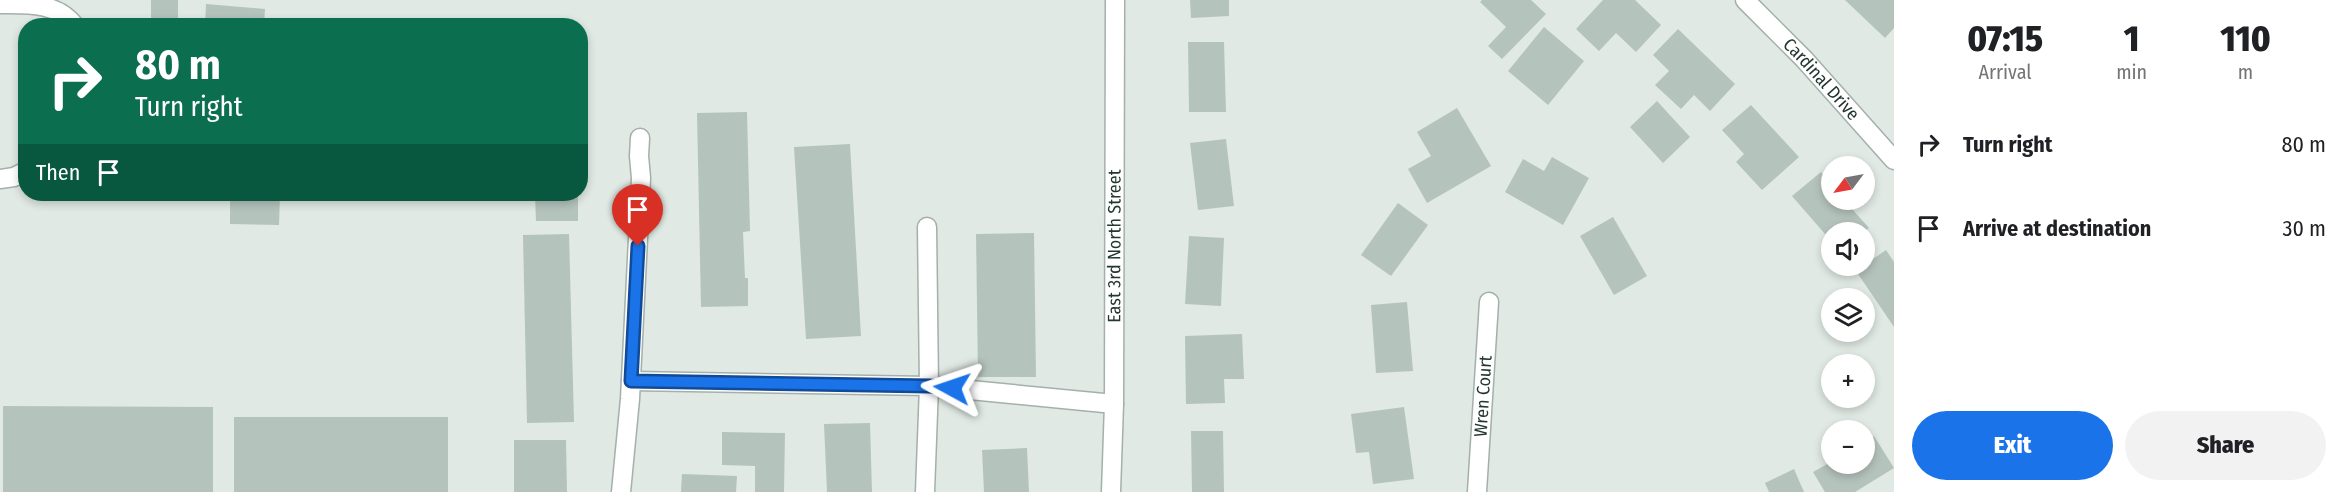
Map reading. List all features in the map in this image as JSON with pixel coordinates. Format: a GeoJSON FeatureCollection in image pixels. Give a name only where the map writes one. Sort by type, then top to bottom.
{"type":"FeatureCollection","features":[{"type":"Feature","properties":{"kind":"street","name":"East 3rd North Street"},"geometry":{"type":"LineString","coordinates":[[1111,492],[1114,404],[1115,0]]}},
{"type":"Feature","properties":{"kind":"street","name":"Cardinal Drive"},"geometry":{"type":"LineString","coordinates":[[1744,0],[1804,59],[1894,160]]}},
{"type":"Feature","properties":{"kind":"street"},"geometry":{"type":"LineString","coordinates":[[0,4],[55,8],[66,18]]}},
{"type":"Feature","properties":{"kind":"street"},"geometry":{"type":"LineString","coordinates":[[621,492],[631,381],[641,178],[640,138]]}},
{"type":"Feature","properties":{"kind":"street"},"geometry":{"type":"LineString","coordinates":[[0,179],[18,175]]}},
{"type":"Feature","properties":{"kind":"street"},"geometry":{"type":"LineString","coordinates":[[925,492],[929,386],[927,227]]}},
{"type":"Feature","properties":{"kind":"street","name":"Wren Court"},"geometry":{"type":"LineString","coordinates":[[1477,492],[1489,302]]}},
{"type":"Feature","properties":{"kind":"street"},"geometry":{"type":"LineString","coordinates":[[631,381],[929,386],[1114,404]]}},
{"type":"Feature","properties":{"kind":"building"},"geometry":{"type":"Polygon","coordinates":[[[151,0],[178,0],[178,18],[151,18],[151,0]]]}},
{"type":"Feature","properties":{"kind":"building"},"geometry":{"type":"Polygon","coordinates":[[[1190,0],[1229,0],[1229,16],[1191,18],[1190,0]]]}},
{"type":"Feature","properties":{"kind":"building"},"geometry":{"type":"Polygon","coordinates":[[[1482,0],[1531,0],[1546,14],[1502,59],[1488,46],[1506,27],[1480,2],[1482,0]]]}},
{"type":"Feature","properties":{"kind":"building"},"geometry":{"type":"Polygon","coordinates":[[[1603,0],[1635,0],[1661,25],[1636,52],[1616,33],[1599,51],[1576,29],[1603,0]]]}},
{"type":"Feature","properties":{"kind":"building"},"geometry":{"type":"Polygon","coordinates":[[[1845,0],[1894,0],[1894,28],[1885,38],[1845,0]]]}},
{"type":"Feature","properties":{"kind":"building"},"geometry":{"type":"Polygon","coordinates":[[[206,4],[265,9],[264,18],[205,18],[206,4]]]}},
{"type":"Feature","properties":{"kind":"building"},"geometry":{"type":"Polygon","coordinates":[[[1544,27],[1584,61],[1548,105],[1508,71],[1544,27]]]}},
{"type":"Feature","properties":{"kind":"building"},"geometry":{"type":"Polygon","coordinates":[[[1678,29],[1735,84],[1710,111],[1694,95],[1681,109],[1655,85],[1669,71],[1653,55],[1678,29]]]}},
{"type":"Feature","properties":{"kind":"building"},"geometry":{"type":"Polygon","coordinates":[[[1188,42],[1224,42],[1226,112],[1189,112],[1188,42]]]}},
{"type":"Feature","properties":{"kind":"building"},"geometry":{"type":"Polygon","coordinates":[[[1657,101],[1690,137],[1663,163],[1630,127],[1657,101]]]}},
{"type":"Feature","properties":{"kind":"building"},"geometry":{"type":"Polygon","coordinates":[[[1751,105],[1799,157],[1762,190],[1736,162],[1744,154],[1722,130],[1751,105]]]}},
{"type":"Feature","properties":{"kind":"building"},"geometry":{"type":"Polygon","coordinates":[[[1457,108],[1491,166],[1427,203],[1408,169],[1431,156],[1417,132],[1457,108]]]}},
{"type":"Feature","properties":{"kind":"building"},"geometry":{"type":"Polygon","coordinates":[[[747,112],[750,231],[743,232],[745,278],[748,278],[748,306],[701,307],[697,113],[747,112]]]}},
{"type":"Feature","properties":{"kind":"building"},"geometry":{"type":"Polygon","coordinates":[[[1226,139],[1234,206],[1198,210],[1190,143],[1226,139]]]}},
{"type":"Feature","properties":{"kind":"building"},"geometry":{"type":"Polygon","coordinates":[[[850,144],[861,336],[806,339],[794,147],[850,144]]]}},
{"type":"Feature","properties":{"kind":"building"},"geometry":{"type":"Polygon","coordinates":[[[1552,157],[1589,178],[1563,225],[1505,192],[1523,159],[1544,171],[1552,157]]]}},
{"type":"Feature","properties":{"kind":"building"},"geometry":{"type":"Polygon","coordinates":[[[1821,172],[1821,210],[1853,210],[1864,222],[1821,222],[1821,229],[1792,196],[1821,172]]]}},
{"type":"Feature","properties":{"kind":"building"},"geometry":{"type":"Polygon","coordinates":[[[230,201],[280,201],[279,225],[230,224],[230,201]]]}},
{"type":"Feature","properties":{"kind":"building"},"geometry":{"type":"Polygon","coordinates":[[[535,201],[578,201],[578,221],[536,221],[535,201]]]}},
{"type":"Feature","properties":{"kind":"building"},"geometry":{"type":"Polygon","coordinates":[[[1398,203],[1428,225],[1391,276],[1361,255],[1398,203]]]}},
{"type":"Feature","properties":{"kind":"building"},"geometry":{"type":"Polygon","coordinates":[[[1613,217],[1647,276],[1614,295],[1580,236],[1613,217]]]}},
{"type":"Feature","properties":{"kind":"building"},"geometry":{"type":"Polygon","coordinates":[[[1034,233],[1036,377],[978,377],[976,234],[1034,233]]]}},
{"type":"Feature","properties":{"kind":"building"},"geometry":{"type":"Polygon","coordinates":[[[569,234],[574,422],[527,423],[523,235],[569,234]]]}},
{"type":"Feature","properties":{"kind":"building"},"geometry":{"type":"Polygon","coordinates":[[[1189,236],[1224,238],[1221,306],[1185,304],[1189,236]]]}},
{"type":"Feature","properties":{"kind":"building"},"geometry":{"type":"Polygon","coordinates":[[[1886,250],[1894,262],[1894,327],[1875,299],[1875,288],[1868,288],[1859,276],[1875,276],[1875,258],[1886,250]]]}},
{"type":"Feature","properties":{"kind":"building"},"geometry":{"type":"Polygon","coordinates":[[[1407,302],[1413,371],[1376,373],[1371,305],[1407,302]]]}},
{"type":"Feature","properties":{"kind":"building"},"geometry":{"type":"Polygon","coordinates":[[[1242,334],[1244,379],[1224,379],[1225,403],[1186,404],[1185,336],[1242,334]]]}},
{"type":"Feature","properties":{"kind":"building"},"geometry":{"type":"Polygon","coordinates":[[[3,406],[213,407],[213,492],[3,492],[3,406]]]}},
{"type":"Feature","properties":{"kind":"building"},"geometry":{"type":"Polygon","coordinates":[[[1404,407],[1414,479],[1373,484],[1369,452],[1356,453],[1351,414],[1404,407]]]}},
{"type":"Feature","properties":{"kind":"building"},"geometry":{"type":"Polygon","coordinates":[[[234,417],[448,417],[448,492],[234,492],[234,417]]]}},
{"type":"Feature","properties":{"kind":"building"},"geometry":{"type":"Polygon","coordinates":[[[870,423],[872,492],[827,492],[824,424],[870,423]]]}},
{"type":"Feature","properties":{"kind":"building"},"geometry":{"type":"Polygon","coordinates":[[[1191,431],[1223,431],[1224,492],[1192,492],[1191,431]]]}},
{"type":"Feature","properties":{"kind":"building"},"geometry":{"type":"Polygon","coordinates":[[[722,432],[785,433],[784,492],[755,492],[755,466],[722,465],[722,432]]]}},
{"type":"Feature","properties":{"kind":"building"},"geometry":{"type":"Polygon","coordinates":[[[1875,438],[1894,468],[1855,492],[1825,492],[1813,472],[1821,468],[1821,474],[1875,474],[1875,438]]]}},
{"type":"Feature","properties":{"kind":"building"},"geometry":{"type":"Polygon","coordinates":[[[514,440],[566,440],[567,492],[514,492],[514,440]]]}},
{"type":"Feature","properties":{"kind":"building"},"geometry":{"type":"Polygon","coordinates":[[[1027,448],[1029,492],[984,492],[982,450],[1027,448]]]}},
{"type":"Feature","properties":{"kind":"building"},"geometry":{"type":"Polygon","coordinates":[[[1794,469],[1804,492],[1769,492],[1765,483],[1794,469]]]}},
{"type":"Feature","properties":{"kind":"building"},"geometry":{"type":"Polygon","coordinates":[[[682,474],[737,476],[736,492],[681,492],[682,474]]]}},
{"type":"Feature","properties":{"kind":"route"},"geometry":{"type":"LineString","coordinates":[[638,246],[631,381],[952,388]]}}]}
